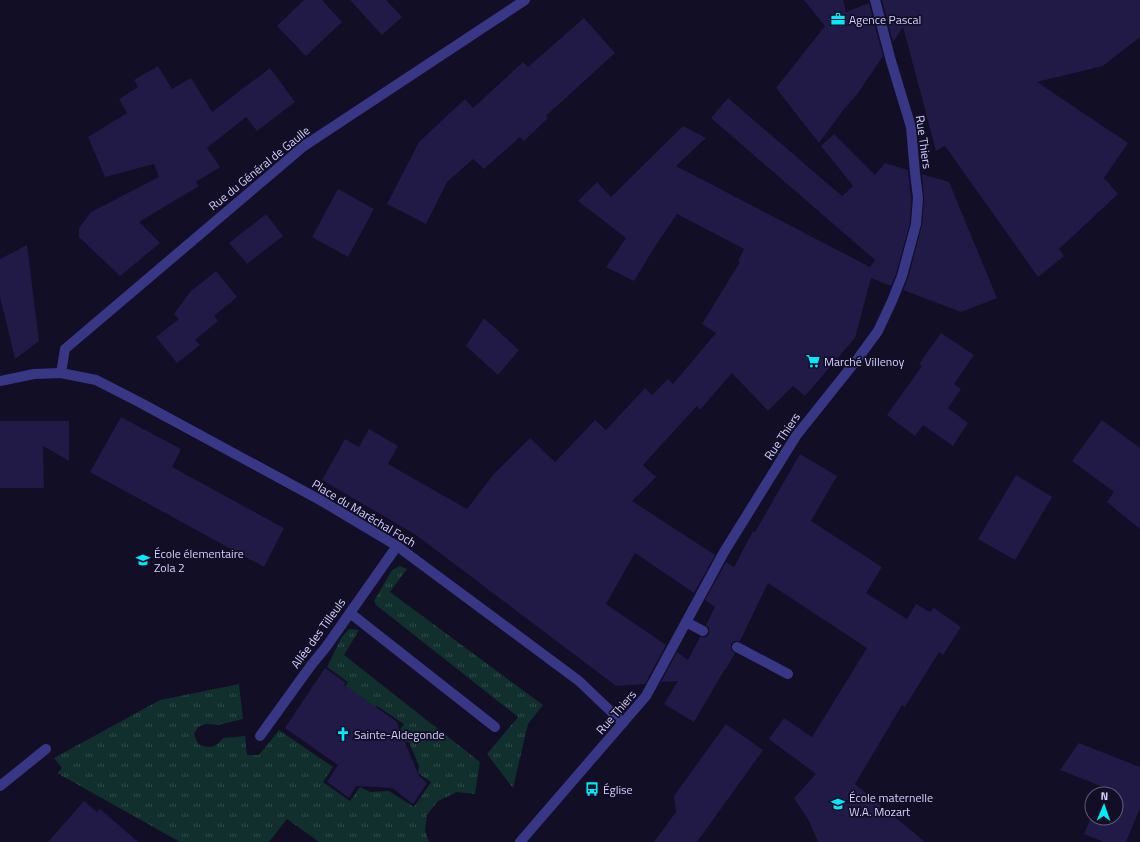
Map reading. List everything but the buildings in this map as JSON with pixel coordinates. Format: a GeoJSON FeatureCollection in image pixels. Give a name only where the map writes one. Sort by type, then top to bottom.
{"type":"FeatureCollection","features":[{"type":"Feature","properties":{"kind":"street","name":"Rue du Général de Gaulle"},"geometry":{"type":"LineString","coordinates":[[61,373],[65,349],[304,146],[525,0]]}},
{"type":"Feature","properties":{"kind":"street","name":"Rue Thiers"},"geometry":{"type":"LineString","coordinates":[[520,842],[646,696],[724,552],[796,436],[878,331],[892,301],[902,276],[916,224],[918,198],[911,127],[891,61],[876,0]]}},
{"type":"Feature","properties":{"kind":"street","name":"Place du Maréchal Foch"},"geometry":{"type":"LineString","coordinates":[[0,381],[34,374],[61,373],[96,380],[320,500],[397,546],[579,682],[623,723]]}},
{"type":"Feature","properties":{"kind":"street","name":"Allée des Tilleuls"},"geometry":{"type":"LineString","coordinates":[[260,736],[326,647],[397,546]]}},
{"type":"Feature","properties":{"kind":"street"},"geometry":{"type":"LineString","coordinates":[[350,613],[496,727]]}},
{"type":"Feature","properties":{"kind":"street"},"geometry":{"type":"LineString","coordinates":[[686,622],[703,631]]}},
{"type":"Feature","properties":{"kind":"street"},"geometry":{"type":"LineString","coordinates":[[737,647],[788,674]]}},
{"type":"Feature","properties":{"kind":"street"},"geometry":{"type":"LineString","coordinates":[[0,786],[46,749]]}},
{"type":"Feature","properties":{"kind":"green space"},"geometry":{"type":"Polygon","coordinates":[[[400,566],[407,569],[390,592],[543,705],[528,724],[513,788],[487,754],[518,717],[376,605],[374,601],[392,570],[400,566]]]}},
{"type":"Feature","properties":{"kind":"green space"},"geometry":{"type":"Polygon","coordinates":[[[349,629],[359,630],[344,655],[480,762],[475,794],[457,792],[438,801],[427,815],[425,831],[429,842],[319,842],[287,819],[269,842],[180,842],[57,773],[62,768],[54,758],[160,700],[239,684],[243,719],[218,725],[206,724],[198,727],[194,734],[198,744],[206,747],[212,747],[223,738],[245,736],[247,755],[259,755],[279,730],[333,767],[323,782],[350,801],[360,787],[370,792],[389,791],[414,807],[431,782],[418,773],[419,766],[409,742],[393,740],[404,724],[377,706],[373,711],[344,689],[348,682],[327,667],[341,638],[349,629]]]}},
{"type":"Feature","properties":{"kind":"place","name":"Agence Pascal"},"geometry":{"type":"Point","coordinates":[838,19]}},
{"type":"Feature","properties":{"kind":"place","name":"Marché Villenoy"},"geometry":{"type":"Point","coordinates":[813,361]}},
{"type":"Feature","properties":{"kind":"place","name":"École élementaire Zola 2"},"geometry":{"type":"Point","coordinates":[143,560]}},
{"type":"Feature","properties":{"kind":"place","name":"Sainte-Aldegonde"},"geometry":{"type":"Point","coordinates":[343,734]}},
{"type":"Feature","properties":{"kind":"place","name":"Église"},"geometry":{"type":"Point","coordinates":[592,789]}},
{"type":"Feature","properties":{"kind":"place","name":"École maternelle W.A. Mozart"},"geometry":{"type":"Point","coordinates":[838,804]}}]}
